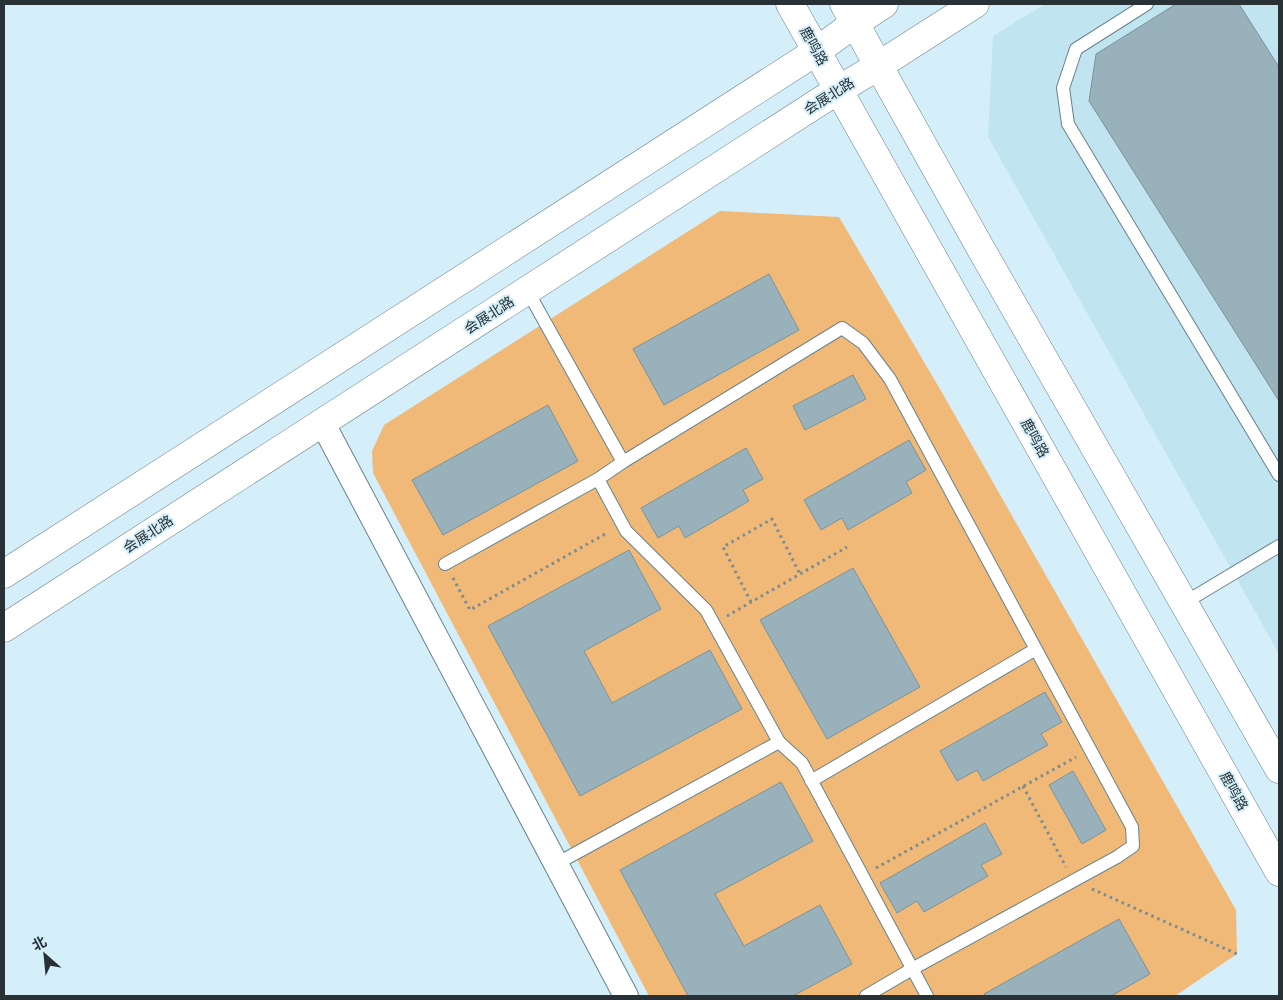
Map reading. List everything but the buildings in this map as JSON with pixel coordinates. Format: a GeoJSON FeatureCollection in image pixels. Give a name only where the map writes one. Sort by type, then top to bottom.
{"type":"FeatureCollection","features":[{"type":"Feature","properties":{"kind":"main road","name":"鹿鸣路"},"geometry":{"type":"LineString","coordinates":[[790,4],[1279,872]]}},
{"type":"Feature","properties":{"kind":"main road"},"geometry":{"type":"LineString","coordinates":[[4,574],[817,51],[849,13],[884,4]]}},
{"type":"Feature","properties":{"kind":"main road","name":"会展北路"},"geometry":{"type":"LineString","coordinates":[[4,628],[838,90],[975,4]]}},
{"type":"Feature","properties":{"kind":"main road"},"geometry":{"type":"LineString","coordinates":[[849,13],[981,249],[1279,770]]}},
{"type":"Feature","properties":{"kind":"street"},"geometry":{"type":"LineString","coordinates":[[322,422],[626,996]]}},
{"type":"Feature","properties":{"kind":"lane"},"geometry":{"type":"LineString","coordinates":[[1147,4],[1076,49],[1063,88],[1068,124],[1279,475]]}},
{"type":"Feature","properties":{"kind":"lane"},"geometry":{"type":"LineString","coordinates":[[528,290],[623,462]]}},
{"type":"Feature","properties":{"kind":"lane"},"geometry":{"type":"LineString","coordinates":[[445,564],[598,479],[842,328],[864,343],[890,379],[1132,826],[1133,846],[1117,857],[866,996]]}},
{"type":"Feature","properties":{"kind":"lane"},"geometry":{"type":"LineString","coordinates":[[598,479],[626,530],[706,610],[779,742],[802,763],[927,996]]}},
{"type":"Feature","properties":{"kind":"lane"},"geometry":{"type":"LineString","coordinates":[[1184,603],[1279,546]]}},
{"type":"Feature","properties":{"kind":"lane"},"geometry":{"type":"LineString","coordinates":[[811,781],[1036,649]]}},
{"type":"Feature","properties":{"kind":"lane"},"geometry":{"type":"LineString","coordinates":[[556,864],[779,742]]}},
{"type":"Feature","properties":{"kind":"path"},"geometry":{"type":"LineString","coordinates":[[751,602],[723,548],[772,519],[800,574]]}},
{"type":"Feature","properties":{"kind":"path"},"geometry":{"type":"LineString","coordinates":[[445,564],[470,610],[622,524]]}},
{"type":"Feature","properties":{"kind":"path"},"geometry":{"type":"LineString","coordinates":[[713,624],[847,547]]}},
{"type":"Feature","properties":{"kind":"path"},"geometry":{"type":"LineString","coordinates":[[862,876],[1090,748]]}},
{"type":"Feature","properties":{"kind":"path"},"geometry":{"type":"LineString","coordinates":[[1023,786],[1073,881],[1237,954]]}},
{"type":"Feature","properties":{"kind":"shaded area"},"geometry":{"type":"Polygon","coordinates":[[[1045,4],[1279,4],[1279,654],[988,137],[993,36],[1045,4]]]}},
{"type":"Feature","properties":{"kind":"shaded area"},"geometry":{"type":"Polygon","coordinates":[[[720,211],[839,217],[944,396],[1236,910],[1237,954],[1175,996],[649,996],[373,473],[372,451],[384,425],[720,211]]]}}]}
